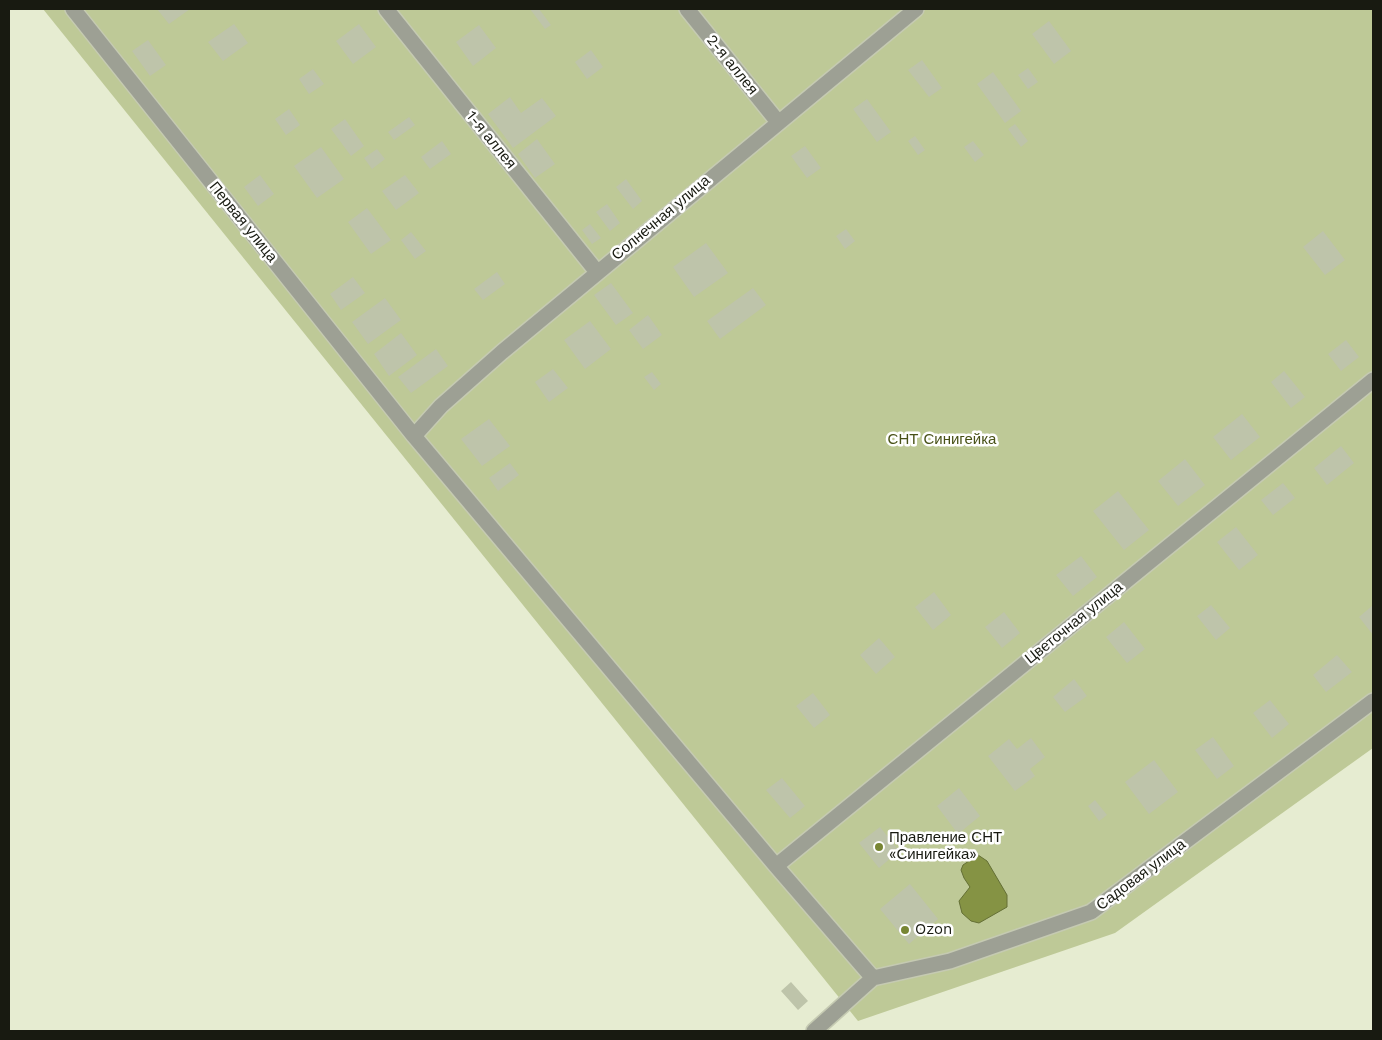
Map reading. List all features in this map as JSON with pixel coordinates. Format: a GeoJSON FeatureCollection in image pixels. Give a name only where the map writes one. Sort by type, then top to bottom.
{"type":"FeatureCollection","features":[{"type":"Feature","properties":{"kind":"street","name":"Первая улица"},"geometry":{"type":"LineString","coordinates":[[72,9],[414,436],[776,866],[873,978]]}},
{"type":"Feature","properties":{"kind":"street","name":"1-я аллея"},"geometry":{"type":"LineString","coordinates":[[386,9],[597,272]]}},
{"type":"Feature","properties":{"kind":"street","name":"2-я аллея"},"geometry":{"type":"LineString","coordinates":[[687,9],[778,122]]}},
{"type":"Feature","properties":{"kind":"street","name":"Солнечная улица"},"geometry":{"type":"LineString","coordinates":[[414,436],[441,406],[597,272],[916,9]]}},
{"type":"Feature","properties":{"kind":"street","name":"Цветочная улица"},"geometry":{"type":"LineString","coordinates":[[776,866],[1373,380]]}},
{"type":"Feature","properties":{"kind":"street","name":"Садовая улица"},"geometry":{"type":"LineString","coordinates":[[873,978],[950,961],[1091,912],[1373,701]]}},
{"type":"Feature","properties":{"kind":"street"},"geometry":{"type":"LineString","coordinates":[[814,1031],[873,978]]}},
{"type":"Feature","properties":{"kind":"green space","name":"СНТ Синигейка"},"geometry":{"type":"Polygon","coordinates":[[[43,9],[1373,9],[1373,748],[1115,933],[858,1021],[43,9]]]}},
{"type":"Feature","properties":{"kind":"shaded area"},"geometry":{"type":"Polygon","coordinates":[[[978,855],[987,861],[1007,895],[1007,907],[979,923],[971,921],[962,913],[959,901],[970,887],[961,870],[963,865],[978,855]]]}},
{"type":"Feature","properties":{"kind":"building"},"geometry":{"type":"Polygon","coordinates":[[[157,9],[190,9],[169,24],[157,9]]]}},
{"type":"Feature","properties":{"kind":"building"},"geometry":{"type":"Polygon","coordinates":[[[530,9],[539,9],[551,25],[545,29],[530,9]]]}},
{"type":"Feature","properties":{"kind":"building"},"geometry":{"type":"Polygon","coordinates":[[[1049,21],[1071,51],[1054,64],[1032,34],[1049,21]]]}},
{"type":"Feature","properties":{"kind":"building"},"geometry":{"type":"Polygon","coordinates":[[[234,24],[248,43],[223,61],[208,42],[234,24]]]}},
{"type":"Feature","properties":{"kind":"building"},"geometry":{"type":"Polygon","coordinates":[[[359,24],[376,47],[353,64],[336,41],[359,24]]]}},
{"type":"Feature","properties":{"kind":"building"},"geometry":{"type":"Polygon","coordinates":[[[479,25],[496,48],[473,66],[456,42],[479,25]]]}},
{"type":"Feature","properties":{"kind":"building"},"geometry":{"type":"Polygon","coordinates":[[[148,40],[166,65],[150,76],[132,51],[148,40]]]}},
{"type":"Feature","properties":{"kind":"building"},"geometry":{"type":"Polygon","coordinates":[[[591,50],[603,67],[587,79],[575,62],[591,50]]]}},
{"type":"Feature","properties":{"kind":"building"},"geometry":{"type":"Polygon","coordinates":[[[922,60],[942,88],[929,97],[908,70],[922,60]]]}},
{"type":"Feature","properties":{"kind":"building"},"geometry":{"type":"Polygon","coordinates":[[[1028,68],[1038,82],[1028,89],[1018,75],[1028,68]]]}},
{"type":"Feature","properties":{"kind":"building"},"geometry":{"type":"Polygon","coordinates":[[[313,69],[324,84],[309,94],[299,79],[313,69]]]}},
{"type":"Feature","properties":{"kind":"building"},"geometry":{"type":"Polygon","coordinates":[[[993,72],[1021,111],[1005,123],[977,84],[993,72]]]}},
{"type":"Feature","properties":{"kind":"building"},"geometry":{"type":"Polygon","coordinates":[[[510,97],[521,113],[542,98],[556,116],[513,148],[488,114],[510,97]]]}},
{"type":"Feature","properties":{"kind":"building"},"geometry":{"type":"Polygon","coordinates":[[[867,99],[891,132],[877,142],[853,109],[867,99]]]}},
{"type":"Feature","properties":{"kind":"building"},"geometry":{"type":"Polygon","coordinates":[[[289,109],[300,125],[286,135],[275,119],[289,109]]]}},
{"type":"Feature","properties":{"kind":"building"},"geometry":{"type":"Polygon","coordinates":[[[409,117],[415,125],[394,140],[388,132],[409,117]]]}},
{"type":"Feature","properties":{"kind":"building"},"geometry":{"type":"Polygon","coordinates":[[[345,119],[364,146],[351,156],[331,129],[345,119]]]}},
{"type":"Feature","properties":{"kind":"building"},"geometry":{"type":"Polygon","coordinates":[[[1015,124],[1028,141],[1021,147],[1008,129],[1015,124]]]}},
{"type":"Feature","properties":{"kind":"building"},"geometry":{"type":"Polygon","coordinates":[[[915,136],[925,150],[918,155],[908,141],[915,136]]]}},
{"type":"Feature","properties":{"kind":"building"},"geometry":{"type":"Polygon","coordinates":[[[537,139],[555,164],[535,178],[518,154],[537,139]]]}},
{"type":"Feature","properties":{"kind":"building"},"geometry":{"type":"Polygon","coordinates":[[[442,141],[451,154],[430,169],[421,157],[442,141]]]}},
{"type":"Feature","properties":{"kind":"building"},"geometry":{"type":"Polygon","coordinates":[[[973,141],[984,155],[975,162],[964,147],[973,141]]]}},
{"type":"Feature","properties":{"kind":"building"},"geometry":{"type":"Polygon","coordinates":[[[805,146],[821,168],[807,178],[791,156],[805,146]]]}},
{"type":"Feature","properties":{"kind":"building"},"geometry":{"type":"Polygon","coordinates":[[[321,147],[344,179],[317,198],[294,166],[321,147]]]}},
{"type":"Feature","properties":{"kind":"building"},"geometry":{"type":"Polygon","coordinates":[[[377,149],[385,159],[372,169],[364,158],[377,149]]]}},
{"type":"Feature","properties":{"kind":"building"},"geometry":{"type":"Polygon","coordinates":[[[260,175],[274,194],[258,206],[244,187],[260,175]]]}},
{"type":"Feature","properties":{"kind":"building"},"geometry":{"type":"Polygon","coordinates":[[[405,175],[419,193],[396,210],[382,191],[405,175]]]}},
{"type":"Feature","properties":{"kind":"building"},"geometry":{"type":"Polygon","coordinates":[[[626,179],[642,201],[633,209],[616,187],[626,179]]]}},
{"type":"Feature","properties":{"kind":"building"},"geometry":{"type":"Polygon","coordinates":[[[607,204],[620,223],[610,231],[596,212],[607,204]]]}},
{"type":"Feature","properties":{"kind":"building"},"geometry":{"type":"Polygon","coordinates":[[[367,208],[391,240],[371,254],[348,222],[367,208]]]}},
{"type":"Feature","properties":{"kind":"building"},"geometry":{"type":"Polygon","coordinates":[[[590,224],[601,238],[592,244],[582,230],[590,224]]]}},
{"type":"Feature","properties":{"kind":"building"},"geometry":{"type":"Polygon","coordinates":[[[846,229],[855,241],[845,249],[836,236],[846,229]]]}},
{"type":"Feature","properties":{"kind":"building"},"geometry":{"type":"Polygon","coordinates":[[[1323,231],[1345,260],[1325,275],[1303,247],[1323,231]]]}},
{"type":"Feature","properties":{"kind":"building"},"geometry":{"type":"Polygon","coordinates":[[[411,232],[426,251],[415,259],[401,240],[411,232]]]}},
{"type":"Feature","properties":{"kind":"building"},"geometry":{"type":"Polygon","coordinates":[[[706,243],[728,273],[694,297],[673,267],[706,243]]]}},
{"type":"Feature","properties":{"kind":"building"},"geometry":{"type":"Polygon","coordinates":[[[497,272],[505,284],[483,300],[474,289],[497,272]]]}},
{"type":"Feature","properties":{"kind":"building"},"geometry":{"type":"Polygon","coordinates":[[[353,277],[365,293],[341,310],[330,294],[353,277]]]}},
{"type":"Feature","properties":{"kind":"building"},"geometry":{"type":"Polygon","coordinates":[[[611,283],[633,313],[616,325],[594,295],[611,283]]]}},
{"type":"Feature","properties":{"kind":"building"},"geometry":{"type":"Polygon","coordinates":[[[753,288],[766,305],[720,339],[707,321],[753,288]]]}},
{"type":"Feature","properties":{"kind":"building"},"geometry":{"type":"Polygon","coordinates":[[[385,298],[401,320],[368,344],[352,322],[385,298]]]}},
{"type":"Feature","properties":{"kind":"building"},"geometry":{"type":"Polygon","coordinates":[[[648,315],[662,335],[643,349],[629,330],[648,315]]]}},
{"type":"Feature","properties":{"kind":"building"},"geometry":{"type":"Polygon","coordinates":[[[590,321],[611,349],[585,369],[564,340],[590,321]]]}},
{"type":"Feature","properties":{"kind":"building"},"geometry":{"type":"Polygon","coordinates":[[[401,333],[417,355],[389,376],[374,354],[401,333]]]}},
{"type":"Feature","properties":{"kind":"building"},"geometry":{"type":"Polygon","coordinates":[[[1346,340],[1359,357],[1341,371],[1328,354],[1346,340]]]}},
{"type":"Feature","properties":{"kind":"building"},"geometry":{"type":"Polygon","coordinates":[[[436,349],[448,366],[411,393],[398,377],[436,349]]]}},
{"type":"Feature","properties":{"kind":"building"},"geometry":{"type":"Polygon","coordinates":[[[553,369],[568,388],[549,402],[535,382],[553,369]]]}},
{"type":"Feature","properties":{"kind":"building"},"geometry":{"type":"Polygon","coordinates":[[[1284,371],[1305,397],[1291,408],[1271,382],[1284,371]]]}},
{"type":"Feature","properties":{"kind":"building"},"geometry":{"type":"Polygon","coordinates":[[[652,372],[661,384],[654,390],[644,377],[652,372]]]}},
{"type":"Feature","properties":{"kind":"building"},"geometry":{"type":"Polygon","coordinates":[[[1242,414],[1260,437],[1231,460],[1213,437],[1242,414]]]}},
{"type":"Feature","properties":{"kind":"building"},"geometry":{"type":"Polygon","coordinates":[[[489,419],[510,446],[482,466],[461,439],[489,419]]]}},
{"type":"Feature","properties":{"kind":"building"},"geometry":{"type":"Polygon","coordinates":[[[1341,446],[1354,463],[1327,485],[1314,468],[1341,446]]]}},
{"type":"Feature","properties":{"kind":"building"},"geometry":{"type":"Polygon","coordinates":[[[1185,459],[1205,485],[1178,506],[1158,481],[1185,459]]]}},
{"type":"Feature","properties":{"kind":"building"},"geometry":{"type":"Polygon","coordinates":[[[510,463],[519,475],[498,491],[489,478],[510,463]]]}},
{"type":"Feature","properties":{"kind":"building"},"geometry":{"type":"Polygon","coordinates":[[[1283,483],[1295,498],[1273,515],[1261,500],[1283,483]]]}},
{"type":"Feature","properties":{"kind":"building"},"geometry":{"type":"Polygon","coordinates":[[[1118,491],[1149,530],[1124,550],[1093,511],[1118,491]]]}},
{"type":"Feature","properties":{"kind":"building"},"geometry":{"type":"Polygon","coordinates":[[[1236,527],[1258,555],[1239,570],[1217,542],[1236,527]]]}},
{"type":"Feature","properties":{"kind":"building"},"geometry":{"type":"Polygon","coordinates":[[[1081,556],[1097,577],[1073,596],[1056,575],[1081,556]]]}},
{"type":"Feature","properties":{"kind":"building"},"geometry":{"type":"Polygon","coordinates":[[[934,592],[951,615],[933,630],[915,607],[934,592]]]}},
{"type":"Feature","properties":{"kind":"building"},"geometry":{"type":"Polygon","coordinates":[[[1211,605],[1230,628],[1216,640],[1197,616],[1211,605]]]}},
{"type":"Feature","properties":{"kind":"building"},"geometry":{"type":"Polygon","coordinates":[[[1373,605],[1373,635],[1359,617],[1373,605]]]}},
{"type":"Feature","properties":{"kind":"building"},"geometry":{"type":"Polygon","coordinates":[[[1004,612],[1020,633],[1002,648],[985,627],[1004,612]]]}},
{"type":"Feature","properties":{"kind":"building"},"geometry":{"type":"Polygon","coordinates":[[[1124,622],[1145,649],[1127,663],[1106,637],[1124,622]]]}},
{"type":"Feature","properties":{"kind":"building"},"geometry":{"type":"Polygon","coordinates":[[[879,638],[895,657],[876,674],[860,655],[879,638]]]}},
{"type":"Feature","properties":{"kind":"building"},"geometry":{"type":"Polygon","coordinates":[[[1337,655],[1352,672],[1326,692],[1313,675],[1337,655]]]}},
{"type":"Feature","properties":{"kind":"building"},"geometry":{"type":"Polygon","coordinates":[[[1074,679],[1087,696],[1065,712],[1053,697],[1074,679]]]}},
{"type":"Feature","properties":{"kind":"building"},"geometry":{"type":"Polygon","coordinates":[[[813,693],[830,715],[814,728],[796,706],[813,693]]]}},
{"type":"Feature","properties":{"kind":"building"},"geometry":{"type":"Polygon","coordinates":[[[1270,700],[1289,724],[1272,738],[1253,713],[1270,700]]]}},
{"type":"Feature","properties":{"kind":"building"},"geometry":{"type":"Polygon","coordinates":[[[1213,737],[1234,766],[1217,779],[1195,750],[1213,737]]]}},
{"type":"Feature","properties":{"kind":"building"},"geometry":{"type":"Polygon","coordinates":[[[1031,738],[1045,757],[1030,769],[1035,776],[1015,791],[988,756],[1009,739],[1017,749],[1031,738]]]}},
{"type":"Feature","properties":{"kind":"building"},"geometry":{"type":"Polygon","coordinates":[[[1154,760],[1178,792],[1149,814],[1125,782],[1154,760]]]}},
{"type":"Feature","properties":{"kind":"building"},"geometry":{"type":"Polygon","coordinates":[[[782,778],[805,806],[790,818],[766,790],[782,778]]]}},
{"type":"Feature","properties":{"kind":"building"},"geometry":{"type":"Polygon","coordinates":[[[959,788],[980,816],[958,834],[937,806],[959,788]]]}},
{"type":"Feature","properties":{"kind":"building"},"geometry":{"type":"Polygon","coordinates":[[[1095,800],[1107,815],[1099,821],[1088,806],[1095,800]]]}},
{"type":"Feature","properties":{"kind":"building","name":"Правление СНТ «Синигейка»"},"geometry":{"type":"Polygon","coordinates":[[[880,827],[899,851],[879,868],[859,843],[880,827]]]}},
{"type":"Feature","properties":{"kind":"building"},"geometry":{"type":"Polygon","coordinates":[[[910,884],[938,919],[909,944],[880,909],[910,884]]]}},
{"type":"Feature","properties":{"kind":"building"},"geometry":{"type":"Polygon","coordinates":[[[791,982],[808,1001],[798,1010],[781,991],[791,982]]]}},
{"type":"Feature","properties":{"kind":"place","name":"Правление СНТ «Синигейка»"},"geometry":{"type":"Point","coordinates":[879,847]}},
{"type":"Feature","properties":{"kind":"place","name":"Ozon"},"geometry":{"type":"Point","coordinates":[905,930]}}]}
